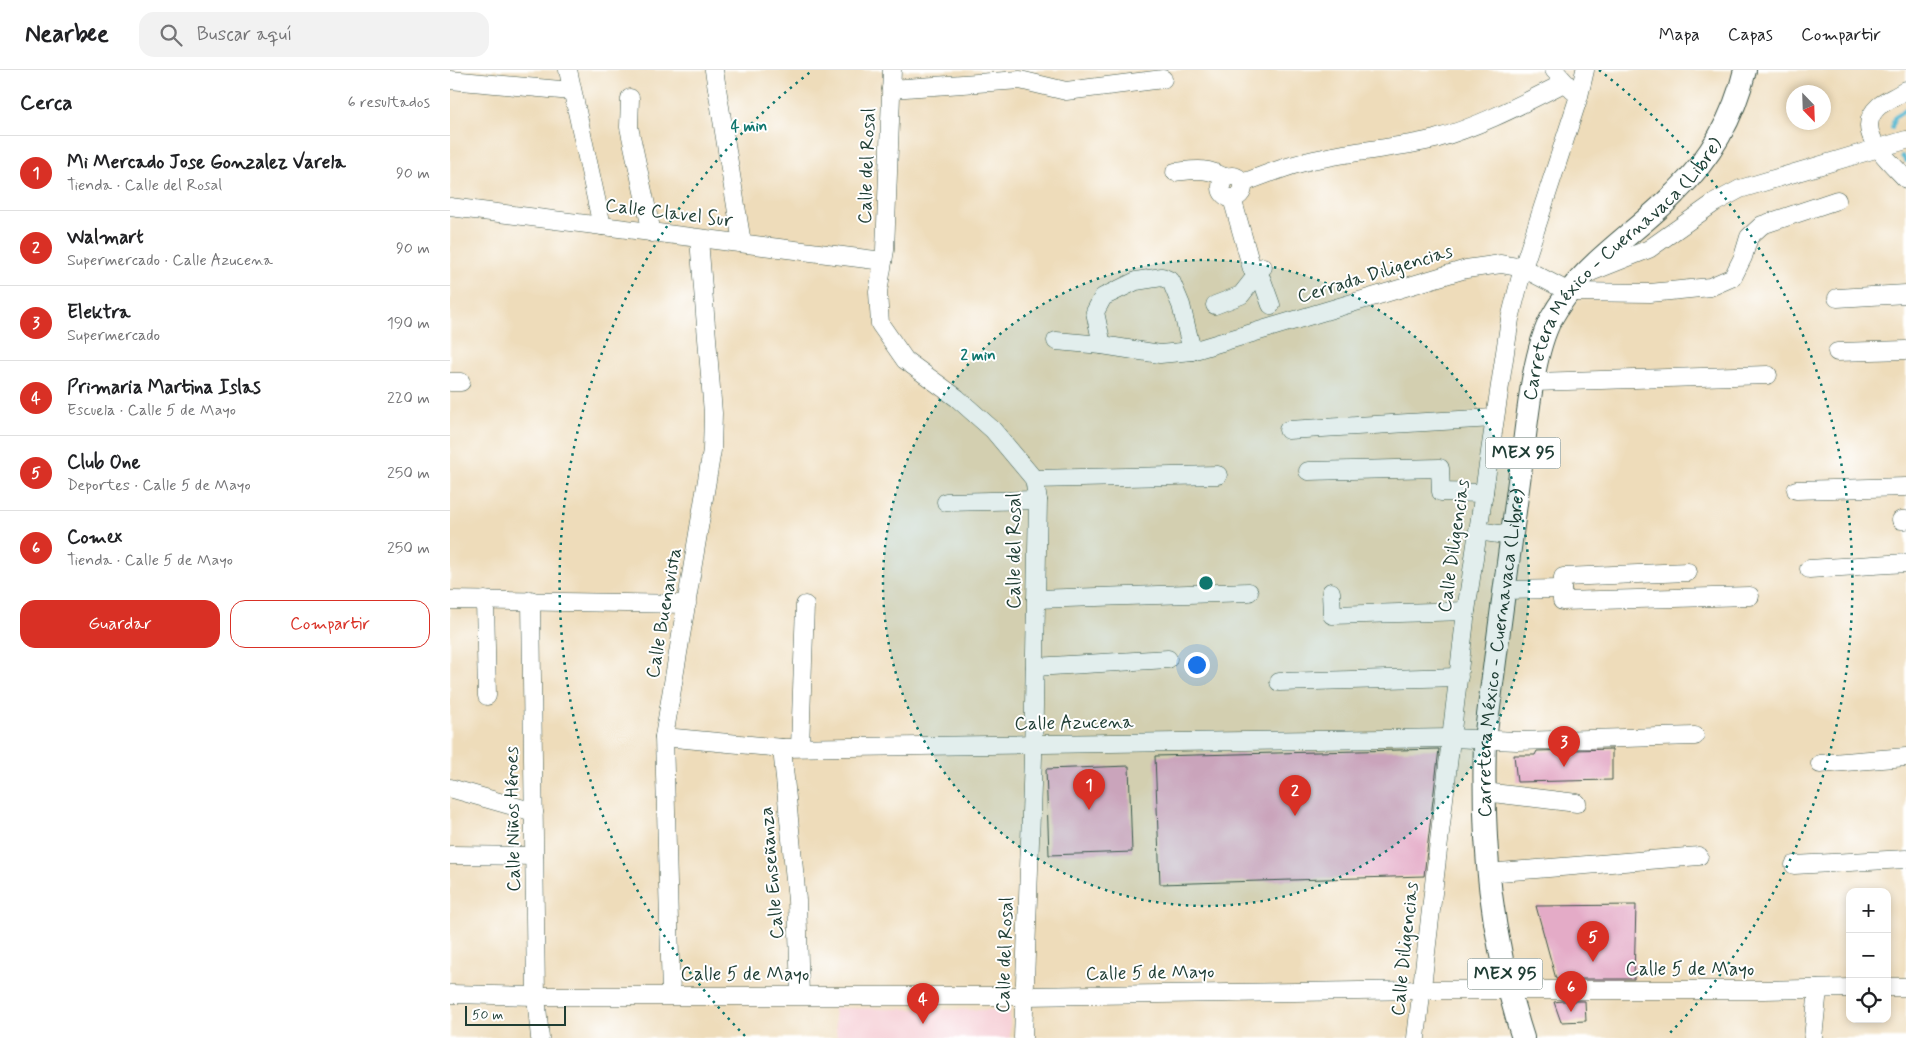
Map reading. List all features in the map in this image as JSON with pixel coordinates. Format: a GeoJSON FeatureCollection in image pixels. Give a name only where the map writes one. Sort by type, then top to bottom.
{"type":"FeatureCollection","features":[{"type":"Feature","properties":{"kind":"main road","name":"Carretera México - Cuernavaca (Libre)"},"geometry":{"type":"LineString","coordinates":[[1523,1038],[1497,943],[1487,873],[1484,792],[1485,740],[1504,590],[1534,382],[1551,320],[1569,292],[1584,274],[1675,194],[1705,160],[1728,119],[1745,70]]}},
{"type":"Feature","properties":{"kind":"street"},"geometry":{"type":"LineString","coordinates":[[568,70],[602,226]]}},
{"type":"Feature","properties":{"kind":"street"},"geometry":{"type":"LineString","coordinates":[[714,70],[742,243]]}},
{"type":"Feature","properties":{"kind":"street","name":"Calle del Rosal"},"geometry":{"type":"LineString","coordinates":[[892,70],[883,261],[878,292],[880,324],[905,360],[956,398],[992,430],[1034,479],[1038,500],[1033,745],[1023,1038]]}},
{"type":"Feature","properties":{"kind":"street","name":"Calle Diligencias"},"geometry":{"type":"LineString","coordinates":[[1416,1038],[1466,611],[1510,320],[1524,268],[1579,96],[1585,70]]}},
{"type":"Feature","properties":{"kind":"street"},"geometry":{"type":"LineString","coordinates":[[1175,172],[1202,169],[1215,172],[1225,178],[1222,190],[1228,197],[1308,161],[1404,146],[1484,123],[1559,77],[1579,96]]}},
{"type":"Feature","properties":{"kind":"street"},"geometry":{"type":"LineString","coordinates":[[891,89],[1020,80],[1066,91],[1163,79]]}},
{"type":"Feature","properties":{"kind":"street"},"geometry":{"type":"LineString","coordinates":[[450,80],[572,91]]}},
{"type":"Feature","properties":{"kind":"street"},"geometry":{"type":"LineString","coordinates":[[1906,90],[1879,107],[1869,120],[1869,133],[1906,179]]}},
{"type":"Feature","properties":{"kind":"street"},"geometry":{"type":"LineString","coordinates":[[630,98],[629,126],[652,233]]}},
{"type":"Feature","properties":{"kind":"street"},"geometry":{"type":"LineString","coordinates":[[1584,274],[1649,249],[1728,194],[1904,141]]}},
{"type":"Feature","properties":{"kind":"street"},"geometry":{"type":"LineString","coordinates":[[1238,192],[1260,273],[1271,305]]}},
{"type":"Feature","properties":{"kind":"street"},"geometry":{"type":"LineString","coordinates":[[1569,292],[1650,293],[1710,287],[1733,277],[1743,257],[1749,237],[1762,225],[1837,200]]}},
{"type":"Feature","properties":{"kind":"street","name":"Calle Clavel Sur"},"geometry":{"type":"LineString","coordinates":[[450,207],[883,261]]}},
{"type":"Feature","properties":{"kind":"street","name":"Calle Buenavista"},"geometry":{"type":"LineString","coordinates":[[672,994],[664,737],[712,450],[713,413],[699,239]]}},
{"type":"Feature","properties":{"kind":"street","name":"Cerrada Diligencias"},"geometry":{"type":"LineString","coordinates":[[1056,341],[1102,345],[1160,354],[1192,351],[1466,269],[1501,264],[1524,268],[1569,292]]}},
{"type":"Feature","properties":{"kind":"street"},"geometry":{"type":"LineString","coordinates":[[1215,305],[1241,296],[1260,273]]}},
{"type":"Feature","properties":{"kind":"street"},"geometry":{"type":"LineString","coordinates":[[1102,345],[1095,312],[1103,297],[1136,281],[1162,277],[1171,281],[1181,305],[1192,351]]}},
{"type":"Feature","properties":{"kind":"street"},"geometry":{"type":"LineString","coordinates":[[1837,298],[1906,294]]}},
{"type":"Feature","properties":{"kind":"street"},"geometry":{"type":"LineString","coordinates":[[1837,352],[1906,350]]}},
{"type":"Feature","properties":{"kind":"street"},"geometry":{"type":"LineString","coordinates":[[1534,382],[1768,375]]}},
{"type":"Feature","properties":{"kind":"street"},"geometry":{"type":"LineString","coordinates":[[1288,430],[1494,418]]}},
{"type":"Feature","properties":{"kind":"street"},"geometry":{"type":"LineString","coordinates":[[1308,471],[1440,468],[1441,492],[1484,493]]}},
{"type":"Feature","properties":{"kind":"street"},"geometry":{"type":"LineString","coordinates":[[1034,479],[1218,475]]}},
{"type":"Feature","properties":{"kind":"street"},"geometry":{"type":"LineString","coordinates":[[1796,490],[1906,487]]}},
{"type":"Feature","properties":{"kind":"street"},"geometry":{"type":"LineString","coordinates":[[946,502],[1038,500]]}},
{"type":"Feature","properties":{"kind":"street"},"geometry":{"type":"LineString","coordinates":[[1478,531],[1512,536]]}},
{"type":"Feature","properties":{"kind":"street"},"geometry":{"type":"LineString","coordinates":[[1809,568],[1906,563]]}},
{"type":"Feature","properties":{"kind":"street"},"geometry":{"type":"LineString","coordinates":[[1688,572],[1563,577],[1562,601],[1750,596]]}},
{"type":"Feature","properties":{"kind":"street"},"geometry":{"type":"LineString","coordinates":[[1504,590],[1562,588]]}},
{"type":"Feature","properties":{"kind":"street"},"geometry":{"type":"LineString","coordinates":[[1036,599],[1249,592]]}},
{"type":"Feature","properties":{"kind":"street"},"geometry":{"type":"LineString","coordinates":[[1331,592],[1332,615],[1466,611]]}},
{"type":"Feature","properties":{"kind":"street"},"geometry":{"type":"LineString","coordinates":[[450,600],[687,604]]}},
{"type":"Feature","properties":{"kind":"street"},"geometry":{"type":"LineString","coordinates":[[485,600],[488,696]]}},
{"type":"Feature","properties":{"kind":"street","name":"Calle Niños Héroes"},"geometry":{"type":"LineString","coordinates":[[531,600],[536,996],[540,1038]]}},
{"type":"Feature","properties":{"kind":"street"},"geometry":{"type":"LineString","coordinates":[[800,747],[805,605]]}},
{"type":"Feature","properties":{"kind":"street"},"geometry":{"type":"LineString","coordinates":[[1035,667],[1168,659]]}},
{"type":"Feature","properties":{"kind":"street"},"geometry":{"type":"LineString","coordinates":[[1279,682],[1459,677]]}},
{"type":"Feature","properties":{"kind":"street","name":"Calle Azucena"},"geometry":{"type":"LineString","coordinates":[[664,737],[782,748],[1695,736]]}},
{"type":"Feature","properties":{"kind":"street","name":"Calle Enseñanza"},"geometry":{"type":"LineString","coordinates":[[782,748],[797,900],[800,995]]}},
{"type":"Feature","properties":{"kind":"street"},"geometry":{"type":"LineString","coordinates":[[1820,764],[1906,757]]}},
{"type":"Feature","properties":{"kind":"street"},"geometry":{"type":"LineString","coordinates":[[450,788],[534,812]]}},
{"type":"Feature","properties":{"kind":"street"},"geometry":{"type":"LineString","coordinates":[[1484,792],[1577,803]]}},
{"type":"Feature","properties":{"kind":"street"},"geometry":{"type":"LineString","coordinates":[[450,855],[534,856]]}},
{"type":"Feature","properties":{"kind":"street"},"geometry":{"type":"LineString","coordinates":[[1487,873],[1699,856]]}},
{"type":"Feature","properties":{"kind":"street"},"geometry":{"type":"LineString","coordinates":[[1794,864],[1906,860]]}},
{"type":"Feature","properties":{"kind":"street"},"geometry":{"type":"LineString","coordinates":[[1891,987],[1906,987]]}},
{"type":"Feature","properties":{"kind":"street","name":"Calle 5 de Mayo"},"geometry":{"type":"LineString","coordinates":[[450,994],[536,996],[672,994],[1024,996],[1422,990],[1846,988]]}},
{"type":"Feature","properties":{"kind":"street"},"geometry":{"type":"LineString","coordinates":[[1813,1038],[1818,989]]}},
{"type":"Feature","properties":{"kind":"shaded area"},"geometry":{"type":"Polygon","coordinates":[[[834,1008],[1010,1010],[1010,1038],[837,1038],[834,1008]]]}},
{"type":"Feature","properties":{"kind":"building"},"geometry":{"type":"Polygon","coordinates":[[[1439,749],[1424,876],[1160,884],[1155,756],[1439,749]]]}},
{"type":"Feature","properties":{"kind":"building"},"geometry":{"type":"Polygon","coordinates":[[[1612,749],[1612,780],[1517,782],[1514,755],[1535,755],[1537,751],[1612,749]]]}},
{"type":"Feature","properties":{"kind":"building"},"geometry":{"type":"Polygon","coordinates":[[[1129,766],[1132,852],[1049,855],[1046,769],[1129,766]]]}},
{"type":"Feature","properties":{"kind":"building"},"geometry":{"type":"Polygon","coordinates":[[[1636,905],[1634,979],[1556,979],[1536,906],[1636,905]]]}},
{"type":"Feature","properties":{"kind":"building"},"geometry":{"type":"Polygon","coordinates":[[[1585,1001],[1586,1021],[1561,1022],[1554,1002],[1585,1001]]]}},
{"type":"Feature","properties":{"kind":"waterway"},"geometry":{"type":"LineString","coordinates":[[1892,128],[1894,118],[1906,109]]}},
{"type":"Feature","properties":{"kind":"waterway"},"geometry":{"type":"LineString","coordinates":[[1902,156],[1906,161]]}},
{"type":"Feature","properties":{"kind":"place","name":"Elektra"},"geometry":{"type":"Point","coordinates":[1564,767]}},
{"type":"Feature","properties":{"kind":"place","name":"Mi Mercado Jose Gonzalez Varela"},"geometry":{"type":"Point","coordinates":[1089,810]}},
{"type":"Feature","properties":{"kind":"place","name":"Walmart"},"geometry":{"type":"Point","coordinates":[1295,816]}},
{"type":"Feature","properties":{"kind":"place","name":"Club One"},"geometry":{"type":"Point","coordinates":[1593,962]}},
{"type":"Feature","properties":{"kind":"place","name":"Comex"},"geometry":{"type":"Point","coordinates":[1571,1012]}},
{"type":"Feature","properties":{"kind":"place","name":"Primaria Martina Islas"},"geometry":{"type":"Point","coordinates":[923,1024]}}]}
